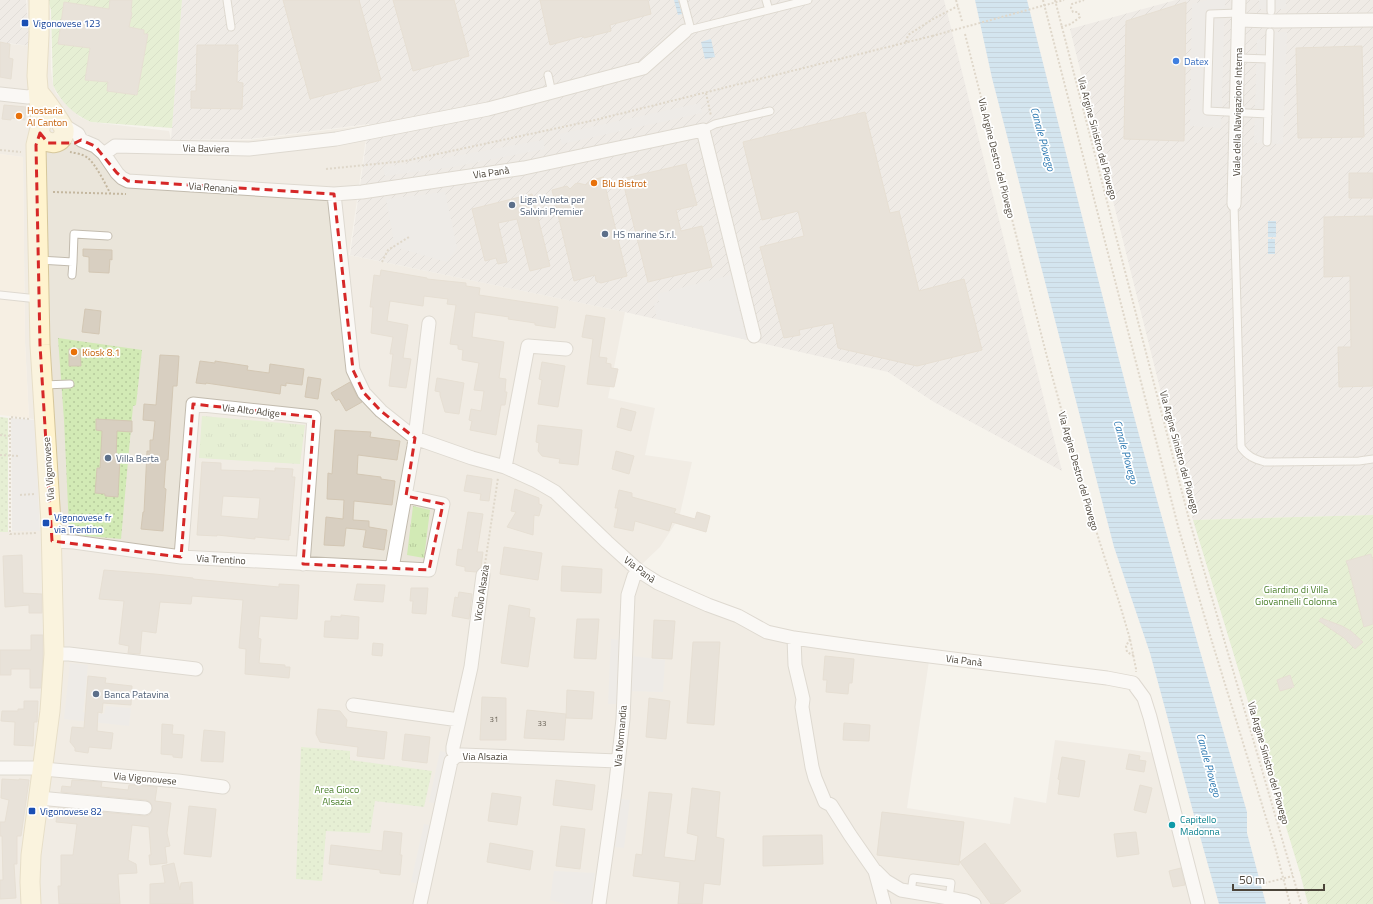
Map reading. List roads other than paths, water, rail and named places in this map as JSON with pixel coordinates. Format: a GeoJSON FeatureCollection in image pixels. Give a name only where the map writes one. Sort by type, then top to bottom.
{"type":"FeatureCollection","features":[{"type":"Feature","properties":{"kind":"main road"},"geometry":{"type":"LineString","coordinates":[[32,0],[39,35]]}},
{"type":"Feature","properties":{"kind":"main road"},"geometry":{"type":"LineString","coordinates":[[39,0],[37,76],[39,93],[38,103],[53,131]]}},
{"type":"Feature","properties":{"kind":"main road","name":"Via Vigonovese"},"geometry":{"type":"LineString","coordinates":[[31,904],[31,855],[43,769],[54,654],[52,537],[40,345],[37,170],[53,131]]}},
{"type":"Feature","properties":{"kind":"street"},"geometry":{"type":"LineString","coordinates":[[1239,11],[1274,21],[1373,20]]}},
{"type":"Feature","properties":{"kind":"street","name":"Viale della Navigazione Interna"},"geometry":{"type":"LineString","coordinates":[[1234,204],[1239,11]]}},
{"type":"Feature","properties":{"kind":"street"},"geometry":{"type":"LineString","coordinates":[[552,92],[643,68],[688,31]]}},
{"type":"Feature","properties":{"kind":"street","name":"Via Baviera"},"geometry":{"type":"LineString","coordinates":[[104,154],[115,146],[249,149],[336,140],[488,109],[552,92]]}},
{"type":"Feature","properties":{"kind":"street"},"geometry":{"type":"LineString","coordinates":[[0,94],[28,97],[39,93]]}},
{"type":"Feature","properties":{"kind":"street"},"geometry":{"type":"LineString","coordinates":[[708,128],[754,336]]}},
{"type":"Feature","properties":{"kind":"street","name":"Via Panà"},"geometry":{"type":"LineString","coordinates":[[708,128],[524,168],[362,192],[334,194],[353,370],[364,392],[381,411],[415,438],[472,458],[502,466],[536,481],[555,492],[639,571],[658,583],[708,605],[738,616],[767,632],[794,638],[865,648],[1099,677],[1134,683],[1144,698],[1150,717],[1198,904]]}},
{"type":"Feature","properties":{"kind":"street"},"geometry":{"type":"LineString","coordinates":[[53,131],[75,143],[81,140],[95,146],[104,154]]}},
{"type":"Feature","properties":{"kind":"street","name":"Via Renania"},"geometry":{"type":"LineString","coordinates":[[104,154],[116,173],[128,181],[334,194]]}},
{"type":"Feature","properties":{"kind":"street"},"geometry":{"type":"LineString","coordinates":[[392,568],[406,496],[415,438],[428,323]]}},
{"type":"Feature","properties":{"kind":"street"},"geometry":{"type":"LineString","coordinates":[[502,466],[528,346],[566,349]]}},
{"type":"Feature","properties":{"kind":"street","name":"Via Alto Adige"},"geometry":{"type":"LineString","coordinates":[[181,557],[193,404],[314,417],[303,564]]}},
{"type":"Feature","properties":{"kind":"street","name":"Via Trentino"},"geometry":{"type":"LineString","coordinates":[[52,537],[74,542],[181,557],[429,570],[443,504],[406,496]]}},
{"type":"Feature","properties":{"kind":"street","name":"Via Normandia"},"geometry":{"type":"LineString","coordinates":[[599,904],[607,853],[623,719],[628,594],[634,576],[639,571]]}},
{"type":"Feature","properties":{"kind":"street","name":"Vicolo Alsazia"},"geometry":{"type":"LineString","coordinates":[[456,756],[453,751],[453,747],[471,666],[483,575]]}},
{"type":"Feature","properties":{"kind":"street"},"geometry":{"type":"LineString","coordinates":[[794,638],[795,665],[803,699],[802,707],[815,778],[825,802],[831,806],[875,871],[895,886],[901,890],[966,901],[974,904]]}},
{"type":"Feature","properties":{"kind":"street"},"geometry":{"type":"LineString","coordinates":[[54,654],[69,654],[196,669]]}},
{"type":"Feature","properties":{"kind":"street"},"geometry":{"type":"LineString","coordinates":[[353,705],[459,720]]}},
{"type":"Feature","properties":{"kind":"street","name":"Via Alsazia"},"geometry":{"type":"LineString","coordinates":[[420,904],[451,761],[456,756],[618,760]]}},
{"type":"Feature","properties":{"kind":"street"},"geometry":{"type":"LineString","coordinates":[[0,768],[43,769]]}},
{"type":"Feature","properties":{"kind":"street","name":"Via Vigonovese"},"geometry":{"type":"LineString","coordinates":[[43,769],[178,781],[222,787]]}},
{"type":"Feature","properties":{"kind":"street"},"geometry":{"type":"LineString","coordinates":[[39,798],[145,808]]}},
{"type":"Feature","properties":{"kind":"street"},"geometry":{"type":"LineString","coordinates":[[875,871],[884,904]]}},
{"type":"Feature","properties":{"kind":"lane"},"geometry":{"type":"LineString","coordinates":[[227,0],[231,26]]}},
{"type":"Feature","properties":{"kind":"lane"},"geometry":{"type":"LineString","coordinates":[[683,0],[688,31],[808,0]]}},
{"type":"Feature","properties":{"kind":"lane"},"geometry":{"type":"LineString","coordinates":[[766,0],[768,10]]}},
{"type":"Feature","properties":{"kind":"lane"},"geometry":{"type":"LineString","coordinates":[[1271,0],[1271,10]]}},
{"type":"Feature","properties":{"kind":"lane"},"geometry":{"type":"LineString","coordinates":[[1239,11],[1210,14],[1207,111],[1268,114]]}},
{"type":"Feature","properties":{"kind":"lane"},"geometry":{"type":"LineString","coordinates":[[1267,142],[1270,32]]}},
{"type":"Feature","properties":{"kind":"lane"},"geometry":{"type":"LineString","coordinates":[[1238,58],[1269,60]]}},
{"type":"Feature","properties":{"kind":"lane"},"geometry":{"type":"LineString","coordinates":[[548,75],[552,92]]}},
{"type":"Feature","properties":{"kind":"lane"},"geometry":{"type":"LineString","coordinates":[[708,128],[770,111]]}},
{"type":"Feature","properties":{"kind":"lane"},"geometry":{"type":"LineString","coordinates":[[1234,204],[1241,447],[1246,454],[1265,462],[1359,461],[1373,459]]}},
{"type":"Feature","properties":{"kind":"lane"},"geometry":{"type":"LineString","coordinates":[[72,275],[74,234],[108,236]]}},
{"type":"Feature","properties":{"kind":"lane"},"geometry":{"type":"LineString","coordinates":[[38,260],[73,262]]}},
{"type":"Feature","properties":{"kind":"lane"},"geometry":{"type":"LineString","coordinates":[[0,295],[40,300]]}},
{"type":"Feature","properties":{"kind":"lane"},"geometry":{"type":"LineString","coordinates":[[42,385],[70,384]]}},
{"type":"Feature","properties":{"kind":"water"},"geometry":{"type":"Polygon","coordinates":[[[674,0],[678,0],[682,14],[678,15],[674,0]]]}},
{"type":"Feature","properties":{"kind":"water","name":"Canale Piovego"},"geometry":{"type":"Polygon","coordinates":[[[975,0],[1027,0],[1142,446],[1247,812],[1247,833],[1266,904],[1219,904],[1150,653],[1114,547],[992,78],[975,0]]]}},
{"type":"Feature","properties":{"kind":"water"},"geometry":{"type":"Polygon","coordinates":[[[711,39],[715,57],[705,59],[701,42],[711,39]]]}},
{"type":"Feature","properties":{"kind":"water"},"geometry":{"type":"Polygon","coordinates":[[[1268,221],[1276,221],[1276,237],[1268,237],[1268,221]]]}},
{"type":"Feature","properties":{"kind":"water"},"geometry":{"type":"Polygon","coordinates":[[[1268,239],[1275,239],[1275,254],[1268,254],[1268,239]]]}},
{"type":"Feature","properties":{"kind":"place","name":"Vigonovese 123"},"geometry":{"type":"Point","coordinates":[25,23]}},
{"type":"Feature","properties":{"kind":"place","name":"Datex"},"geometry":{"type":"Point","coordinates":[1176,61]}},
{"type":"Feature","properties":{"kind":"place","name":"Hostaria Al Canton"},"geometry":{"type":"Point","coordinates":[19,116]}},
{"type":"Feature","properties":{"kind":"place","name":"Blu Bistrot"},"geometry":{"type":"Point","coordinates":[594,183]}},
{"type":"Feature","properties":{"kind":"place","name":"Liga Veneta per Salvini Premier"},"geometry":{"type":"Point","coordinates":[512,205]}},
{"type":"Feature","properties":{"kind":"place","name":"HS marine S.r.l."},"geometry":{"type":"Point","coordinates":[605,234]}},
{"type":"Feature","properties":{"kind":"place","name":"Kiosk 8.1"},"geometry":{"type":"Point","coordinates":[74,352]}},
{"type":"Feature","properties":{"kind":"place","name":"Villa Berta"},"geometry":{"type":"Point","coordinates":[108,458]}},
{"type":"Feature","properties":{"kind":"place","name":"Vigonovese fr via Trentino"},"geometry":{"type":"Point","coordinates":[46,523]}},
{"type":"Feature","properties":{"kind":"place","name":"Banca Patavina"},"geometry":{"type":"Point","coordinates":[96,694]}},
{"type":"Feature","properties":{"kind":"place","name":"Vigonovese 82"},"geometry":{"type":"Point","coordinates":[32,811]}},
{"type":"Feature","properties":{"kind":"place","name":"Capitello Madonna"},"geometry":{"type":"Point","coordinates":[1172,825]}},
{"type":"Feature","properties":{"kind":"park label","name":"Giardino di Villa Giovannelli Colonna"},"geometry":{"type":"Point","coordinates":[1296,594]}},
{"type":"Feature","properties":{"kind":"park label","name":"Area Gioco Alsazia"},"geometry":{"type":"Point","coordinates":[337,794]}}]}
